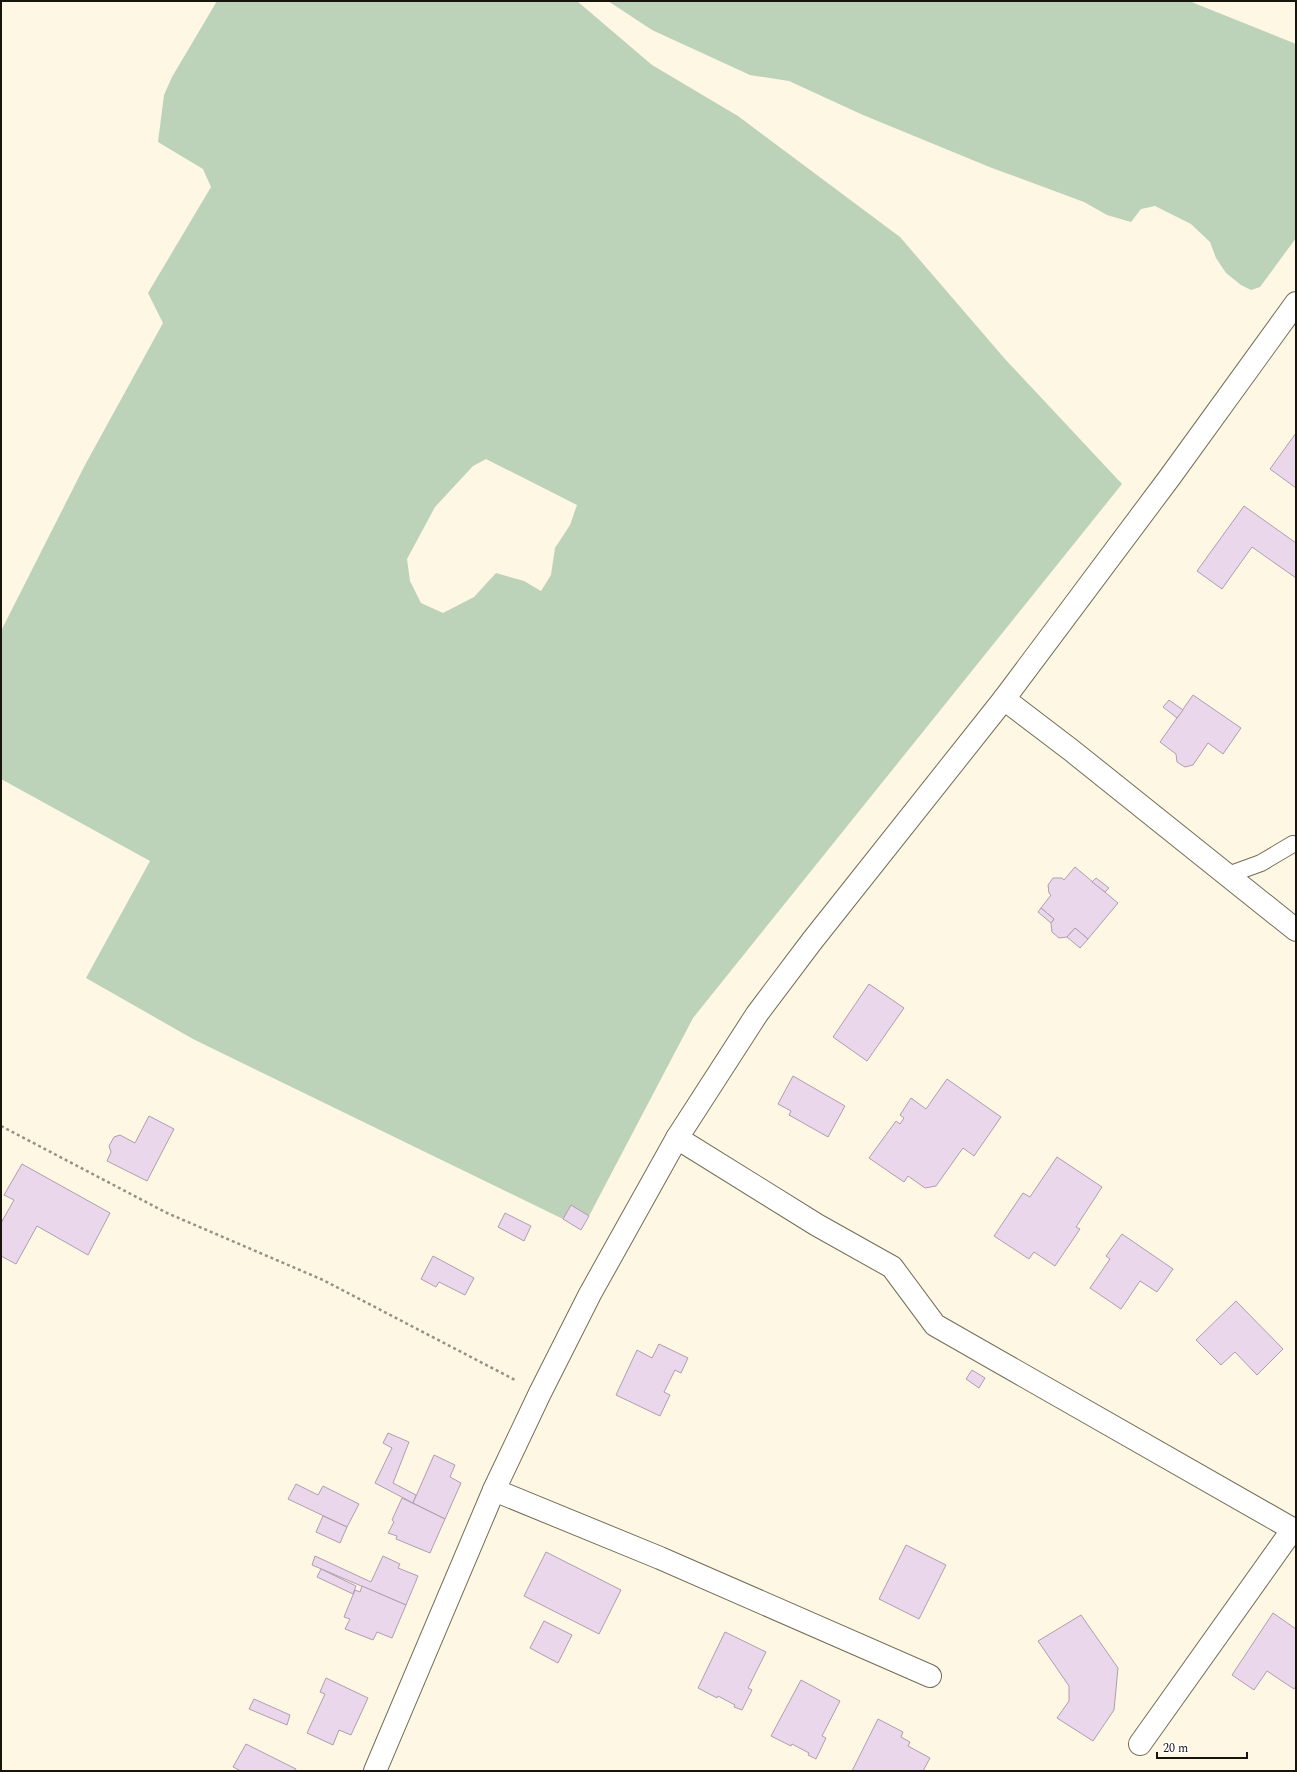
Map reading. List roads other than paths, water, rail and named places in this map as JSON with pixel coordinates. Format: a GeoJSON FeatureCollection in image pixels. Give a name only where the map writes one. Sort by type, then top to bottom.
{"type":"FeatureCollection","features":[{"type":"Feature","properties":{"kind":"street"},"geometry":{"type":"LineString","coordinates":[[375,1771],[494,1490],[540,1393],[590,1294],[677,1138],[757,1014],[812,940],[1004,698],[1170,477],[1296,303]]}},
{"type":"Feature","properties":{"kind":"street"},"geometry":{"type":"LineString","coordinates":[[1004,698],[1296,930]]}},
{"type":"Feature","properties":{"kind":"street"},"geometry":{"type":"LineString","coordinates":[[677,1138],[817,1225],[892,1267],[935,1325],[1294,1530],[1140,1744]]}},
{"type":"Feature","properties":{"kind":"street"},"geometry":{"type":"LineString","coordinates":[[494,1490],[660,1558],[930,1676]]}},
{"type":"Feature","properties":{"kind":"lane"},"geometry":{"type":"LineString","coordinates":[[1228,875],[1261,863],[1293,844]]}}]}
